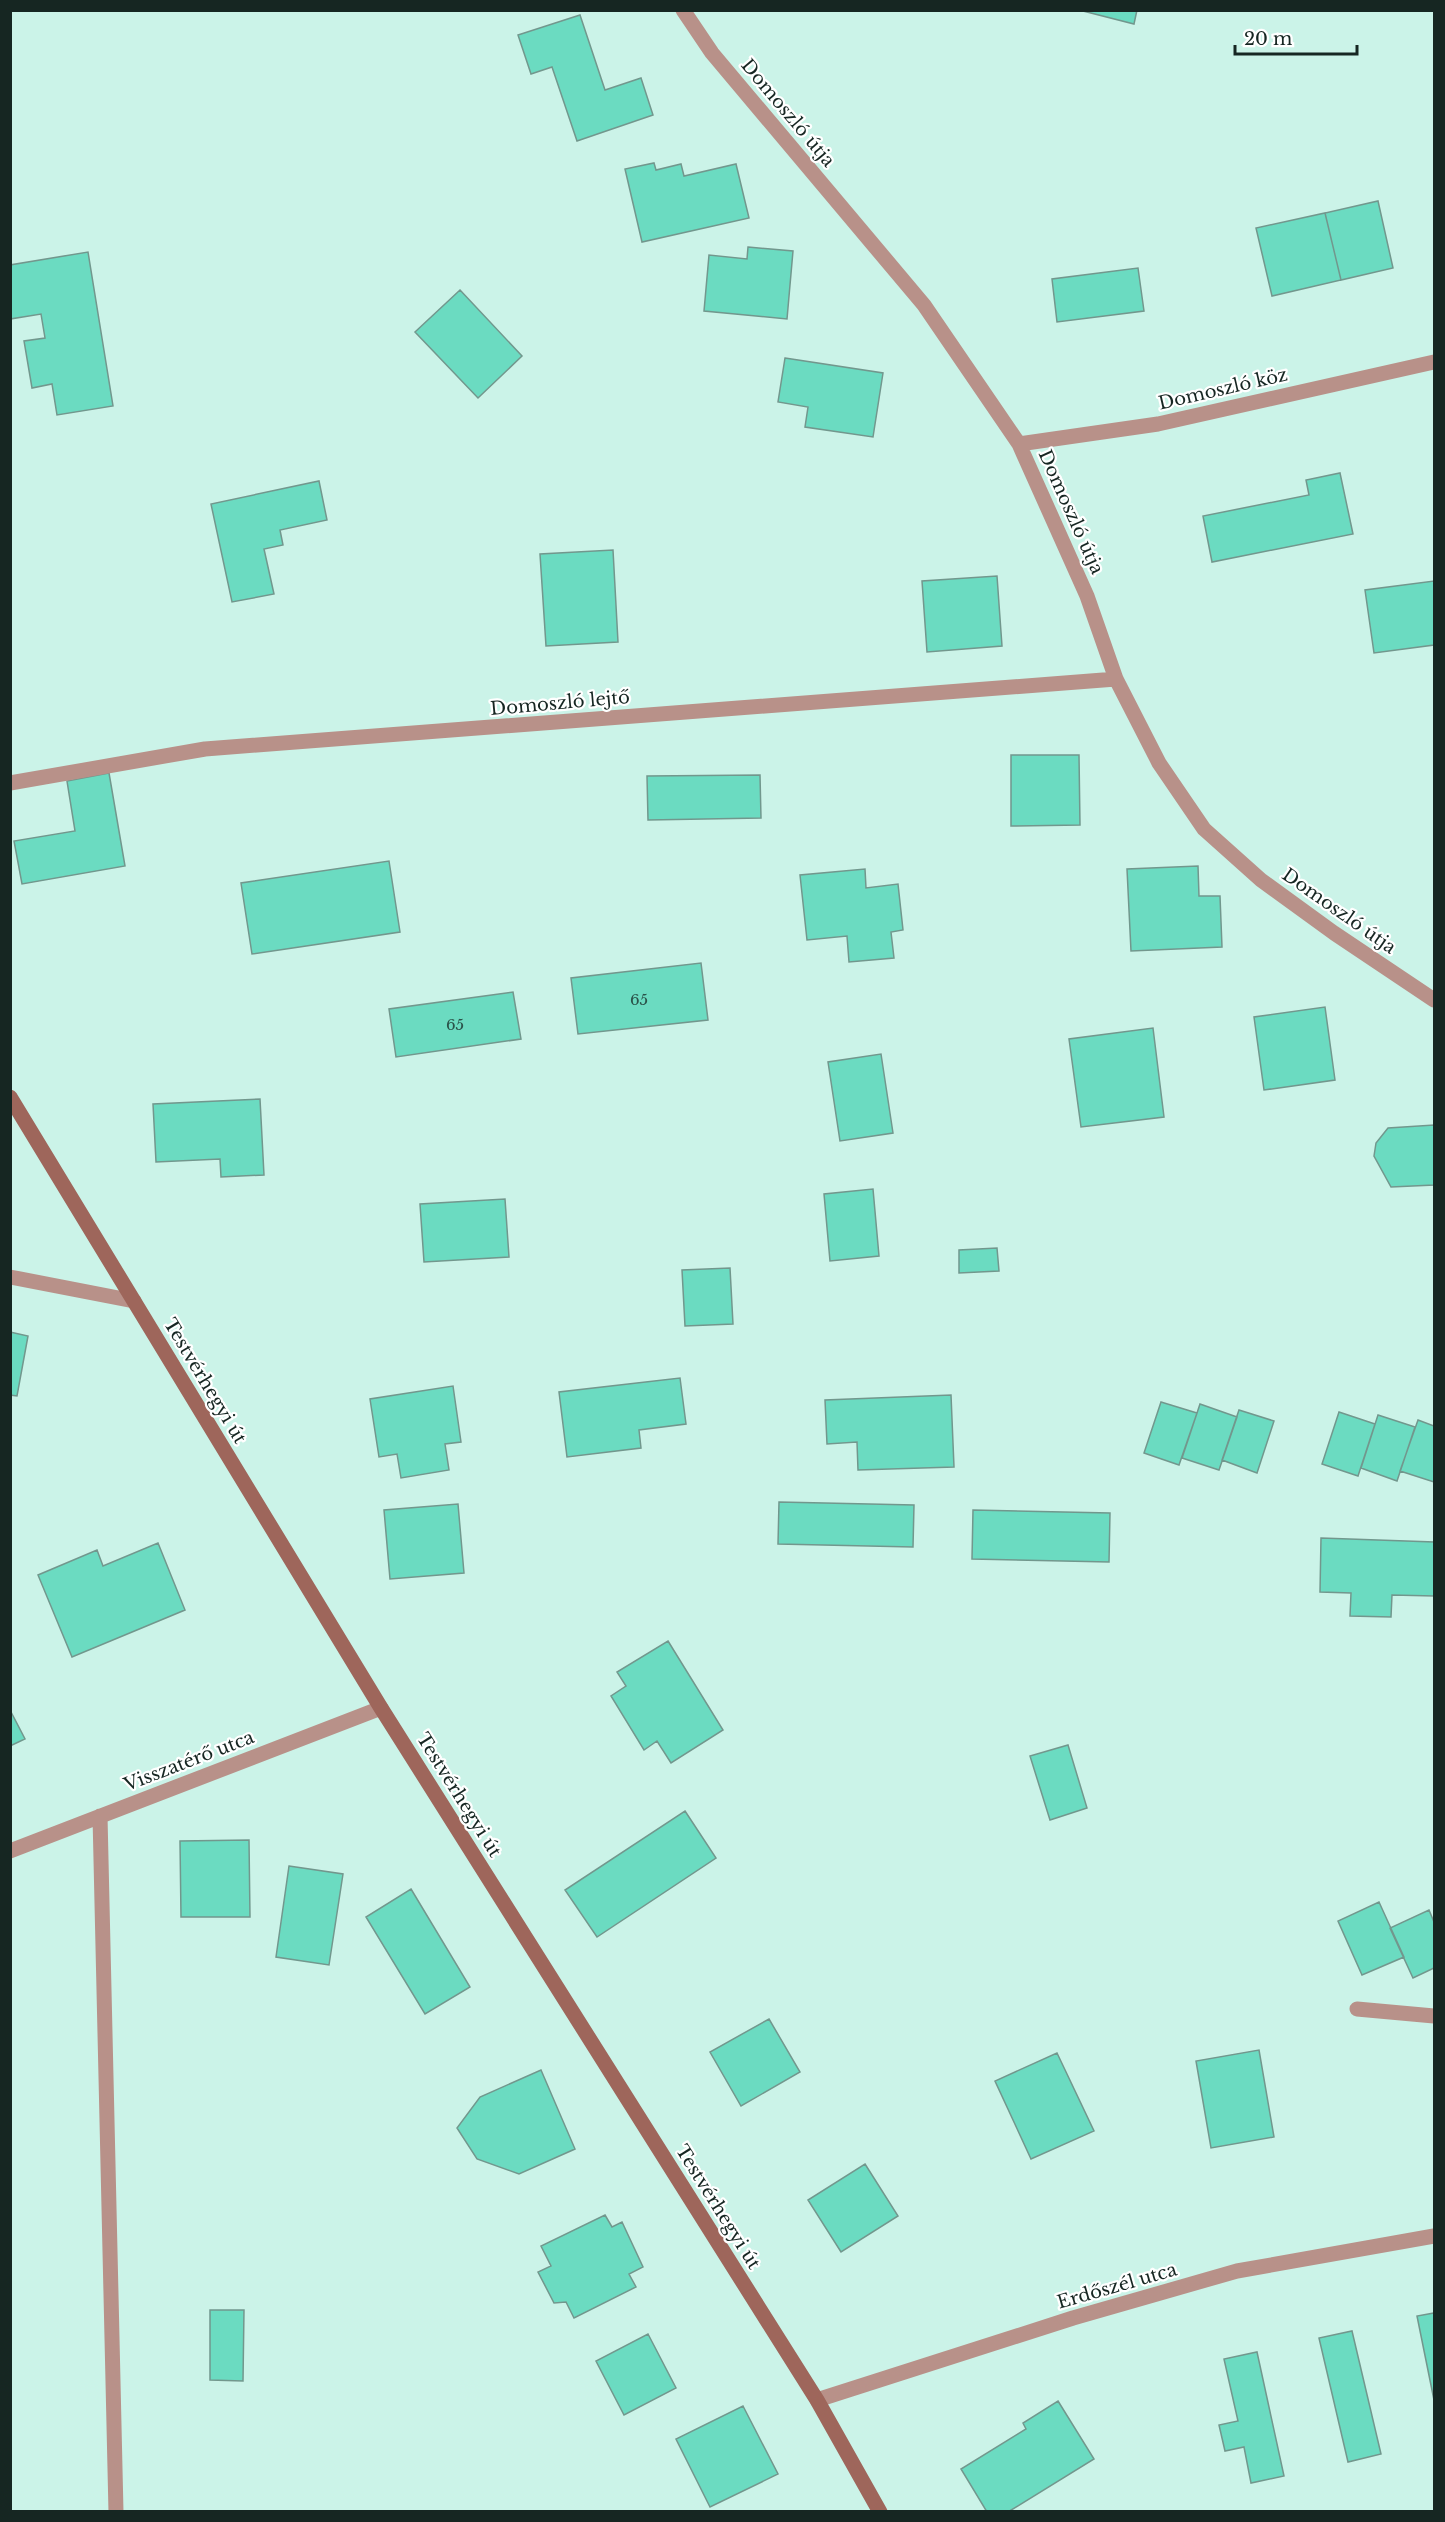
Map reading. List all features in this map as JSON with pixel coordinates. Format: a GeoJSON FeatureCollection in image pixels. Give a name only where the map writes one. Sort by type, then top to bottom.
{"type":"FeatureCollection","features":[{"type":"Feature","properties":{"kind":"street","name":"Domoszló útja"},"geometry":{"type":"LineString","coordinates":[[683,10],[712,53],[924,305],[1019,444],[1087,596],[1116,678],[1159,763],[1204,829],[1261,880],[1334,933],[1434,1000]]}},
{"type":"Feature","properties":{"kind":"street","name":"Domoszló köz"},"geometry":{"type":"LineString","coordinates":[[1019,444],[1158,424],[1434,362]]}},
{"type":"Feature","properties":{"kind":"street","name":"Domoszló lejtő"},"geometry":{"type":"LineString","coordinates":[[10,783],[206,749],[1116,678]]}},
{"type":"Feature","properties":{"kind":"street","name":"Testvérhegyi út"},"geometry":{"type":"LineString","coordinates":[[10,1096],[381,1708],[817,2400],[880,2511]]}},
{"type":"Feature","properties":{"kind":"street"},"geometry":{"type":"LineString","coordinates":[[10,1276],[134,1301]]}},
{"type":"Feature","properties":{"kind":"street","name":"Visszatérő utca"},"geometry":{"type":"LineString","coordinates":[[10,1851],[381,1708]]}},
{"type":"Feature","properties":{"kind":"street"},"geometry":{"type":"LineString","coordinates":[[100,1816],[116,2511]]}},
{"type":"Feature","properties":{"kind":"street"},"geometry":{"type":"LineString","coordinates":[[1357,2009],[1434,2016]]}},
{"type":"Feature","properties":{"kind":"street","name":"Erdőszél utca"},"geometry":{"type":"LineString","coordinates":[[817,2400],[1073,2318],[1237,2271],[1434,2236]]}},
{"type":"Feature","properties":{"kind":"building"},"geometry":{"type":"Polygon","coordinates":[[[1079,10],[1137,10],[1134,24],[1079,10]]]}},
{"type":"Feature","properties":{"kind":"building"},"geometry":{"type":"Polygon","coordinates":[[[580,15],[605,90],[641,78],[653,115],[577,141],[552,67],[531,74],[518,35],[580,15]]]}},
{"type":"Feature","properties":{"kind":"building"},"geometry":{"type":"Polygon","coordinates":[[[654,163],[656,170],[681,164],[684,176],[736,164],[749,218],[642,242],[625,169],[654,163]]]}},
{"type":"Feature","properties":{"kind":"building"},"geometry":{"type":"Polygon","coordinates":[[[1378,201],[1393,268],[1341,280],[1325,213],[1378,201]]]}},
{"type":"Feature","properties":{"kind":"building"},"geometry":{"type":"Polygon","coordinates":[[[1325,213],[1341,280],[1272,296],[1256,228],[1325,213]]]}},
{"type":"Feature","properties":{"kind":"building"},"geometry":{"type":"Polygon","coordinates":[[[748,247],[793,251],[787,319],[704,311],[709,255],[747,259],[748,247]]]}},
{"type":"Feature","properties":{"kind":"building"},"geometry":{"type":"Polygon","coordinates":[[[88,252],[113,406],[57,415],[52,384],[32,388],[24,341],[45,338],[41,314],[10,319],[10,265],[88,252]]]}},
{"type":"Feature","properties":{"kind":"building"},"geometry":{"type":"Polygon","coordinates":[[[1138,268],[1144,311],[1057,322],[1052,279],[1138,268]]]}},
{"type":"Feature","properties":{"kind":"building"},"geometry":{"type":"Polygon","coordinates":[[[460,290],[522,356],[478,398],[415,332],[460,290]]]}},
{"type":"Feature","properties":{"kind":"building"},"geometry":{"type":"Polygon","coordinates":[[[785,358],[883,373],[873,437],[805,427],[808,407],[778,402],[785,358]]]}},
{"type":"Feature","properties":{"kind":"building"},"geometry":{"type":"Polygon","coordinates":[[[1340,473],[1353,534],[1212,562],[1203,516],[1309,495],[1306,480],[1340,473]]]}},
{"type":"Feature","properties":{"kind":"building"},"geometry":{"type":"Polygon","coordinates":[[[319,481],[327,520],[280,530],[283,545],[264,549],[274,594],[232,602],[211,504],[319,481]]]}},
{"type":"Feature","properties":{"kind":"building"},"geometry":{"type":"Polygon","coordinates":[[[613,550],[618,642],[546,646],[540,554],[613,550]]]}},
{"type":"Feature","properties":{"kind":"building"},"geometry":{"type":"Polygon","coordinates":[[[997,576],[1002,646],[927,652],[922,581],[997,576]]]}},
{"type":"Feature","properties":{"kind":"building"},"geometry":{"type":"Polygon","coordinates":[[[1434,581],[1434,645],[1374,653],[1365,590],[1434,581]]]}},
{"type":"Feature","properties":{"kind":"building"},"geometry":{"type":"Polygon","coordinates":[[[1011,755],[1079,755],[1080,825],[1011,826],[1011,755]]]}},
{"type":"Feature","properties":{"kind":"building"},"geometry":{"type":"Polygon","coordinates":[[[109,773],[125,866],[22,884],[14,841],[75,831],[67,781],[109,773]]]}},
{"type":"Feature","properties":{"kind":"building"},"geometry":{"type":"Polygon","coordinates":[[[760,775],[761,818],[648,820],[647,776],[760,775]]]}},
{"type":"Feature","properties":{"kind":"building"},"geometry":{"type":"Polygon","coordinates":[[[389,861],[400,932],[252,954],[241,883],[389,861]]]}},
{"type":"Feature","properties":{"kind":"building"},"geometry":{"type":"Polygon","coordinates":[[[1198,866],[1199,896],[1220,896],[1222,947],[1131,951],[1127,869],[1198,866]]]}},
{"type":"Feature","properties":{"kind":"building"},"geometry":{"type":"Polygon","coordinates":[[[865,869],[866,888],[898,884],[903,930],[891,932],[894,958],[849,962],[847,936],[807,940],[800,875],[865,869]]]}},
{"type":"Feature","properties":{"kind":"building"},"geometry":{"type":"Polygon","coordinates":[[[701,963],[708,1020],[578,1034],[571,978],[701,963]]]}},
{"type":"Feature","properties":{"kind":"building"},"geometry":{"type":"Polygon","coordinates":[[[513,992],[521,1039],[396,1057],[389,1009],[513,992]]]}},
{"type":"Feature","properties":{"kind":"building"},"geometry":{"type":"Polygon","coordinates":[[[1325,1007],[1335,1080],[1264,1090],[1254,1017],[1325,1007]]]}},
{"type":"Feature","properties":{"kind":"building"},"geometry":{"type":"Polygon","coordinates":[[[1153,1028],[1164,1117],[1081,1127],[1069,1039],[1153,1028]]]}},
{"type":"Feature","properties":{"kind":"building"},"geometry":{"type":"Polygon","coordinates":[[[881,1054],[893,1133],[840,1141],[828,1062],[881,1054]]]}},
{"type":"Feature","properties":{"kind":"building"},"geometry":{"type":"Polygon","coordinates":[[[260,1099],[264,1175],[221,1177],[220,1159],[156,1162],[153,1104],[260,1099]]]}},
{"type":"Feature","properties":{"kind":"building"},"geometry":{"type":"Polygon","coordinates":[[[1434,1125],[1434,1185],[1391,1187],[1374,1156],[1376,1143],[1388,1128],[1434,1125]]]}},
{"type":"Feature","properties":{"kind":"building"},"geometry":{"type":"Polygon","coordinates":[[[873,1189],[879,1256],[830,1261],[824,1194],[873,1189]]]}},
{"type":"Feature","properties":{"kind":"building"},"geometry":{"type":"Polygon","coordinates":[[[505,1199],[509,1257],[424,1262],[420,1204],[505,1199]]]}},
{"type":"Feature","properties":{"kind":"building"},"geometry":{"type":"Polygon","coordinates":[[[997,1248],[999,1271],[959,1273],[959,1250],[997,1248]]]}},
{"type":"Feature","properties":{"kind":"building"},"geometry":{"type":"Polygon","coordinates":[[[730,1268],[733,1324],[685,1326],[682,1270],[730,1268]]]}},
{"type":"Feature","properties":{"kind":"building"},"geometry":{"type":"Polygon","coordinates":[[[10,1332],[28,1336],[17,1396],[10,1395],[10,1332]]]}},
{"type":"Feature","properties":{"kind":"building"},"geometry":{"type":"Polygon","coordinates":[[[680,1378],[686,1424],[639,1430],[641,1448],[567,1457],[559,1392],[680,1378]]]}},
{"type":"Feature","properties":{"kind":"building"},"geometry":{"type":"Polygon","coordinates":[[[453,1386],[461,1442],[445,1444],[449,1470],[401,1478],[397,1454],[379,1457],[370,1399],[453,1386]]]}},
{"type":"Feature","properties":{"kind":"building"},"geometry":{"type":"Polygon","coordinates":[[[951,1395],[954,1467],[858,1470],[857,1442],[827,1444],[825,1400],[951,1395]]]}},
{"type":"Feature","properties":{"kind":"building"},"geometry":{"type":"Polygon","coordinates":[[[1161,1402],[1197,1413],[1179,1465],[1144,1453],[1161,1402]]]}},
{"type":"Feature","properties":{"kind":"building"},"geometry":{"type":"Polygon","coordinates":[[[1200,1404],[1237,1417],[1219,1470],[1182,1458],[1200,1404]]]}},
{"type":"Feature","properties":{"kind":"building"},"geometry":{"type":"Polygon","coordinates":[[[1239,1410],[1274,1421],[1257,1473],[1222,1460],[1239,1410]]]}},
{"type":"Feature","properties":{"kind":"building"},"geometry":{"type":"Polygon","coordinates":[[[1339,1412],[1375,1424],[1358,1476],[1322,1464],[1339,1412]]]}},
{"type":"Feature","properties":{"kind":"building"},"geometry":{"type":"Polygon","coordinates":[[[1378,1415],[1415,1427],[1397,1481],[1361,1468],[1378,1415]]]}},
{"type":"Feature","properties":{"kind":"building"},"geometry":{"type":"Polygon","coordinates":[[[1418,1420],[1434,1426],[1434,1482],[1400,1471],[1418,1420]]]}},
{"type":"Feature","properties":{"kind":"building"},"geometry":{"type":"Polygon","coordinates":[[[779,1502],[914,1505],[913,1547],[778,1544],[779,1502]]]}},
{"type":"Feature","properties":{"kind":"building"},"geometry":{"type":"Polygon","coordinates":[[[458,1504],[464,1573],[390,1579],[384,1510],[458,1504]]]}},
{"type":"Feature","properties":{"kind":"building"},"geometry":{"type":"Polygon","coordinates":[[[973,1510],[1110,1513],[1109,1562],[972,1559],[973,1510]]]}},
{"type":"Feature","properties":{"kind":"building"},"geometry":{"type":"Polygon","coordinates":[[[1321,1538],[1434,1542],[1434,1596],[1392,1595],[1391,1617],[1350,1616],[1351,1593],[1320,1592],[1321,1538]]]}},
{"type":"Feature","properties":{"kind":"building"},"geometry":{"type":"Polygon","coordinates":[[[158,1543],[185,1610],[72,1657],[38,1575],[97,1550],[103,1566],[158,1543]]]}},
{"type":"Feature","properties":{"kind":"building"},"geometry":{"type":"Polygon","coordinates":[[[668,1641],[723,1730],[671,1763],[657,1741],[644,1750],[611,1696],[626,1686],[617,1672],[668,1641]]]}},
{"type":"Feature","properties":{"kind":"building"},"geometry":{"type":"Polygon","coordinates":[[[10,1710],[25,1739],[10,1746],[10,1710]]]}},
{"type":"Feature","properties":{"kind":"building"},"geometry":{"type":"Polygon","coordinates":[[[1068,1745],[1087,1808],[1050,1820],[1030,1756],[1068,1745]]]}},
{"type":"Feature","properties":{"kind":"building"},"geometry":{"type":"Polygon","coordinates":[[[685,1811],[716,1858],[597,1937],[565,1890],[685,1811]]]}},
{"type":"Feature","properties":{"kind":"building"},"geometry":{"type":"Polygon","coordinates":[[[249,1840],[250,1917],[181,1917],[180,1841],[249,1840]]]}},
{"type":"Feature","properties":{"kind":"building"},"geometry":{"type":"Polygon","coordinates":[[[289,1866],[343,1874],[329,1965],[276,1957],[289,1866]]]}},
{"type":"Feature","properties":{"kind":"building"},"geometry":{"type":"Polygon","coordinates":[[[411,1889],[470,1987],[425,2014],[366,1917],[411,1889]]]}},
{"type":"Feature","properties":{"kind":"building"},"geometry":{"type":"Polygon","coordinates":[[[1379,1902],[1404,1957],[1362,1975],[1338,1921],[1379,1902]]]}},
{"type":"Feature","properties":{"kind":"building"},"geometry":{"type":"Polygon","coordinates":[[[1429,1910],[1434,1922],[1434,1968],[1413,1978],[1390,1928],[1429,1910]]]}},
{"type":"Feature","properties":{"kind":"building"},"geometry":{"type":"Polygon","coordinates":[[[769,2019],[800,2072],[741,2106],[710,2052],[769,2019]]]}},
{"type":"Feature","properties":{"kind":"building"},"geometry":{"type":"Polygon","coordinates":[[[1259,2050],[1274,2137],[1211,2148],[1196,2061],[1259,2050]]]}},
{"type":"Feature","properties":{"kind":"building"},"geometry":{"type":"Polygon","coordinates":[[[1057,2053],[1094,2131],[1031,2159],[995,2081],[1057,2053]]]}},
{"type":"Feature","properties":{"kind":"building"},"geometry":{"type":"Polygon","coordinates":[[[541,2070],[575,2149],[519,2174],[477,2159],[457,2128],[480,2097],[541,2070]]]}},
{"type":"Feature","properties":{"kind":"building"},"geometry":{"type":"Polygon","coordinates":[[[865,2164],[898,2216],[841,2252],[808,2200],[865,2164]]]}},
{"type":"Feature","properties":{"kind":"building"},"geometry":{"type":"Polygon","coordinates":[[[605,2215],[612,2227],[622,2222],[643,2267],[629,2274],[636,2287],[574,2318],[566,2302],[554,2303],[538,2272],[551,2266],[541,2246],[605,2215]]]}},
{"type":"Feature","properties":{"kind":"building"},"geometry":{"type":"Polygon","coordinates":[[[210,2310],[244,2310],[243,2381],[210,2380],[210,2310]]]}},
{"type":"Feature","properties":{"kind":"building"},"geometry":{"type":"Polygon","coordinates":[[[1434,2313],[1434,2400],[1417,2316],[1434,2313]]]}},
{"type":"Feature","properties":{"kind":"building"},"geometry":{"type":"Polygon","coordinates":[[[1352,2331],[1381,2454],[1348,2462],[1319,2338],[1352,2331]]]}},
{"type":"Feature","properties":{"kind":"building"},"geometry":{"type":"Polygon","coordinates":[[[648,2334],[676,2388],[624,2415],[596,2361],[648,2334]]]}},
{"type":"Feature","properties":{"kind":"building"},"geometry":{"type":"Polygon","coordinates":[[[1257,2352],[1284,2476],[1251,2483],[1244,2447],[1225,2451],[1219,2425],[1238,2421],[1224,2359],[1257,2352]]]}},
{"type":"Feature","properties":{"kind":"building"},"geometry":{"type":"Polygon","coordinates":[[[1058,2401],[1094,2459],[1008,2512],[987,2512],[961,2469],[1026,2429],[1023,2423],[1058,2401]]]}},
{"type":"Feature","properties":{"kind":"building"},"geometry":{"type":"Polygon","coordinates":[[[743,2406],[778,2474],[710,2507],[676,2439],[743,2406]]]}}]}
